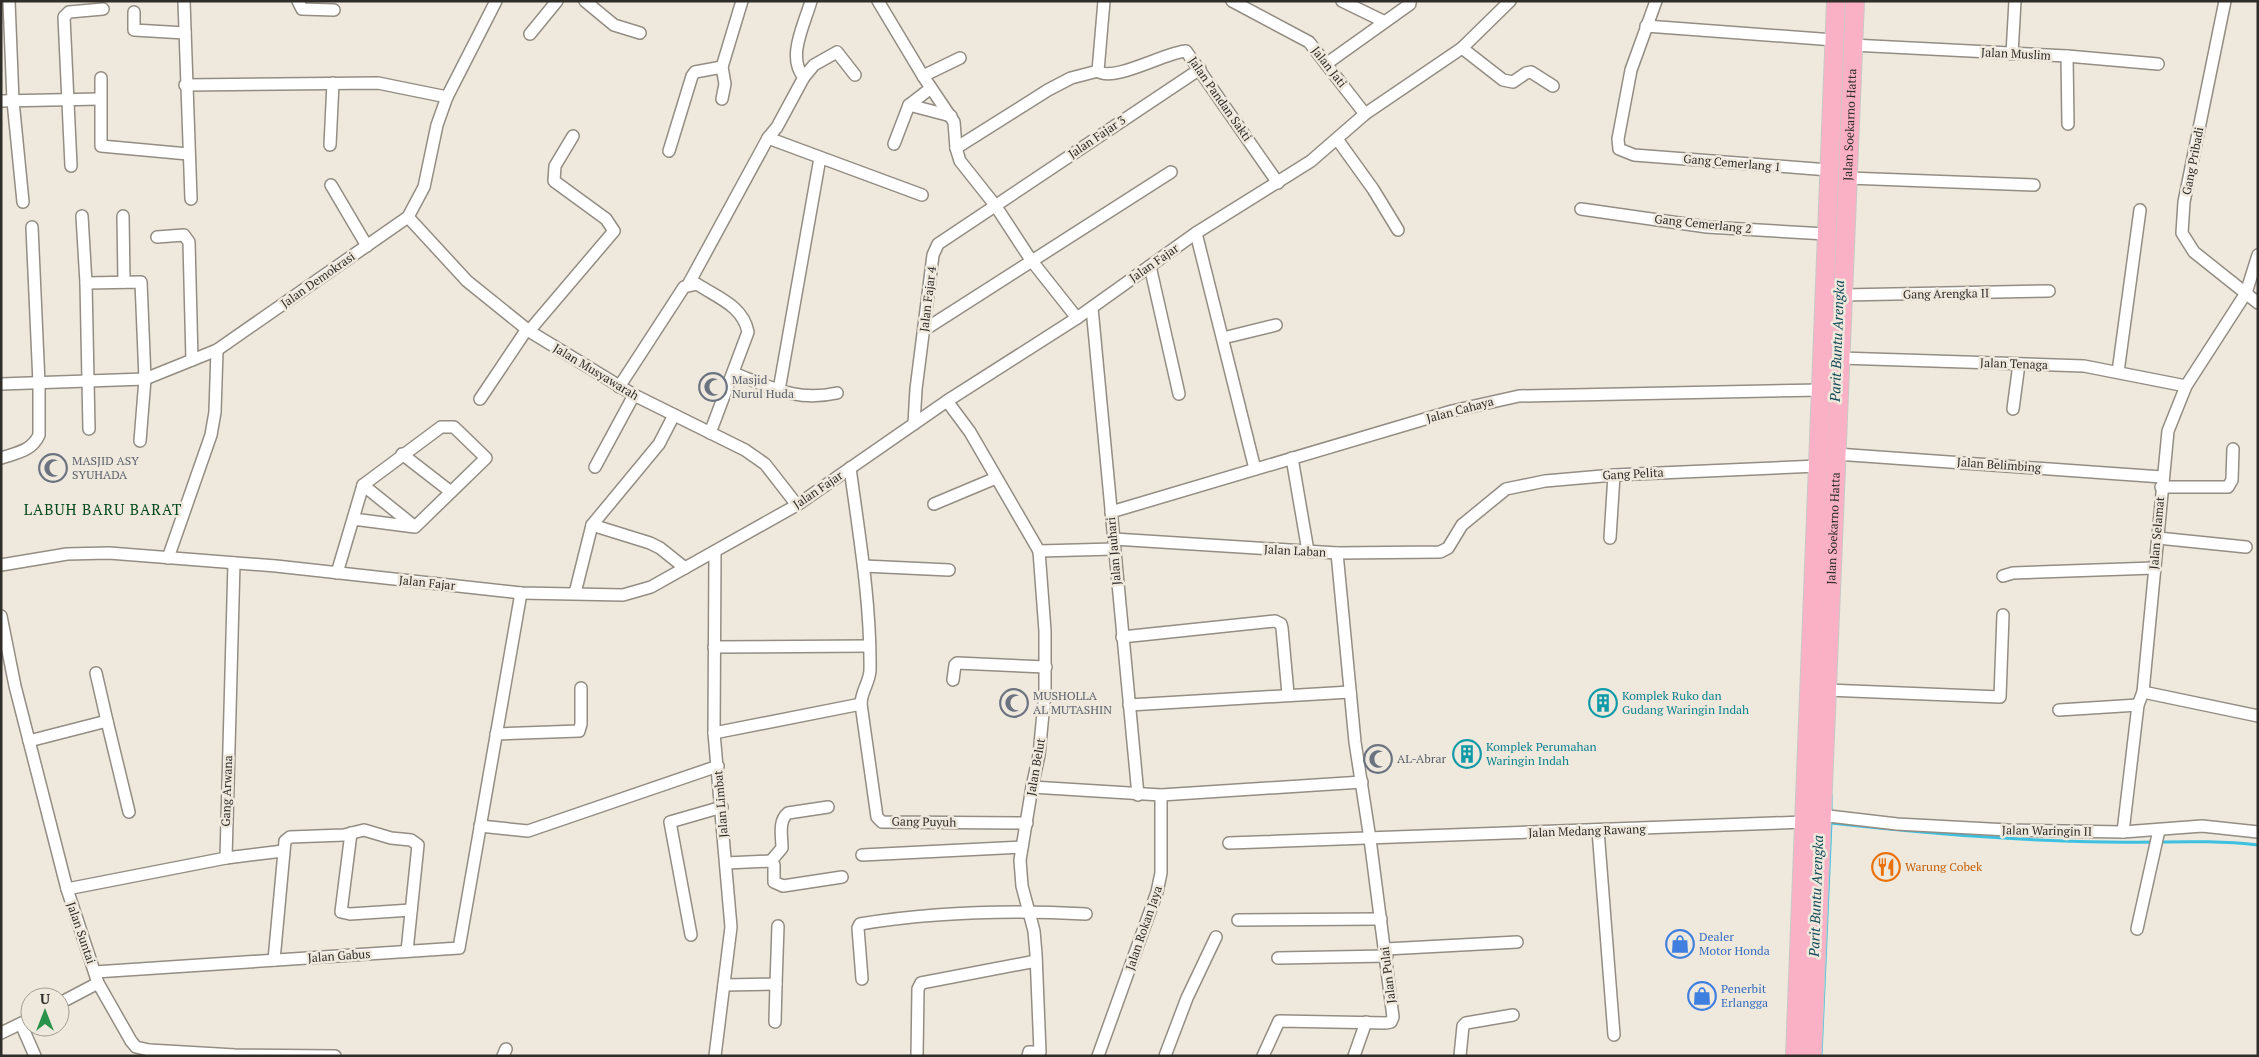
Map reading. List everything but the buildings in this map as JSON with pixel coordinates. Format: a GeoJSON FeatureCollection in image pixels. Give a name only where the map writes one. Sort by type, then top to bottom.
{"type":"FeatureCollection","features":[{"type":"Feature","properties":{"kind":"main road","name":"Jalan Soekarno Hatta"},"geometry":{"type":"LineString","coordinates":[[1795,1056],[1821,817],[1812,594],[1836,1]]}},
{"type":"Feature","properties":{"kind":"main road","name":"Jalan Soekarno Hatta"},"geometry":{"type":"LineString","coordinates":[[1812,1056],[1826,690],[1838,454],[1847,358],[1845,295],[1855,1]]}},
{"type":"Feature","properties":{"kind":"main road"},"geometry":{"type":"LineString","coordinates":[[1812,594],[1832,595]]}},
{"type":"Feature","properties":{"kind":"street"},"geometry":{"type":"LineString","coordinates":[[9,1],[13,101],[23,202]]}},
{"type":"Feature","properties":{"kind":"street"},"geometry":{"type":"LineString","coordinates":[[184,1],[185,86],[190,198]]}},
{"type":"Feature","properties":{"kind":"street"},"geometry":{"type":"LineString","coordinates":[[298,1],[302,9],[334,10]]}},
{"type":"Feature","properties":{"kind":"street","name":"Jalan Demokrasi"},"geometry":{"type":"LineString","coordinates":[[1,384],[145,379],[218,350],[408,217],[424,187],[436,125],[447,97],[496,1]]}},
{"type":"Feature","properties":{"kind":"street"},"geometry":{"type":"LineString","coordinates":[[530,34],[557,1]]}},
{"type":"Feature","properties":{"kind":"street"},"geometry":{"type":"LineString","coordinates":[[585,1],[614,25],[626,31],[640,34]]}},
{"type":"Feature","properties":{"kind":"street"},"geometry":{"type":"LineString","coordinates":[[722,99],[725,84],[722,68],[742,1]]}},
{"type":"Feature","properties":{"kind":"street"},"geometry":{"type":"LineString","coordinates":[[804,77],[796,64],[796,55],[811,1]]}},
{"type":"Feature","properties":{"kind":"street"},"geometry":{"type":"LineString","coordinates":[[878,1],[923,76],[951,116],[954,122],[956,148],[960,162],[995,205],[1031,260],[1077,318]]}},
{"type":"Feature","properties":{"kind":"street"},"geometry":{"type":"LineString","coordinates":[[956,148],[1048,90],[1071,78],[1098,71],[1104,1]]}},
{"type":"Feature","properties":{"kind":"street","name":"Jalan Jati"},"geometry":{"type":"LineString","coordinates":[[1232,1],[1309,42],[1365,114]]}},
{"type":"Feature","properties":{"kind":"street"},"geometry":{"type":"LineString","coordinates":[[1342,1],[1384,21]]}},
{"type":"Feature","properties":{"kind":"street"},"geometry":{"type":"LineString","coordinates":[[1326,64],[1410,4],[1410,1]]}},
{"type":"Feature","properties":{"kind":"street","name":"Jalan Fajar"},"geometry":{"type":"LineString","coordinates":[[1,565],[67,554],[109,554],[337,572],[521,593],[622,595],[638,592],[715,552],[797,505],[947,401],[1092,308],[1196,234],[1278,183],[1337,139],[1365,114],[1462,48],[1510,1]]}},
{"type":"Feature","properties":{"kind":"street"},"geometry":{"type":"LineString","coordinates":[[1656,1],[1646,26],[1834,40]]}},
{"type":"Feature","properties":{"kind":"street"},"geometry":{"type":"LineString","coordinates":[[2012,54],[2015,1]]}},
{"type":"Feature","properties":{"kind":"street","name":"Gang Pribadi"},"geometry":{"type":"LineString","coordinates":[[2225,1],[2184,202],[2182,232],[2194,252],[2258,303]]}},
{"type":"Feature","properties":{"kind":"street"},"geometry":{"type":"LineString","coordinates":[[70,166],[66,100],[65,14],[104,9]]}},
{"type":"Feature","properties":{"kind":"street"},"geometry":{"type":"LineString","coordinates":[[134,12],[134,30],[184,33]]}},
{"type":"Feature","properties":{"kind":"street","name":"Gang Cemerlang 1"},"geometry":{"type":"LineString","coordinates":[[1646,26],[1630,70],[1618,140],[1619,149],[1634,155],[1829,170]]}},
{"type":"Feature","properties":{"kind":"street","name":"Jalan Muslim"},"geometry":{"type":"LineString","coordinates":[[1854,45],[2067,56],[2158,64]]}},
{"type":"Feature","properties":{"kind":"street"},"geometry":{"type":"LineString","coordinates":[[1462,48],[1504,80],[1513,82],[1526,73],[1531,72],[1553,86]]}},
{"type":"Feature","properties":{"kind":"street","name":"Jalan Pandan Sakti"},"geometry":{"type":"LineString","coordinates":[[1098,71],[1102,74],[1114,74],[1186,51],[1278,183]]}},
{"type":"Feature","properties":{"kind":"street"},"geometry":{"type":"LineString","coordinates":[[620,387],[688,285],[768,138],[777,127],[804,77],[814,65],[838,52],[855,75]]}},
{"type":"Feature","properties":{"kind":"street"},"geometry":{"type":"LineString","coordinates":[[2067,56],[2068,124]]}},
{"type":"Feature","properties":{"kind":"street"},"geometry":{"type":"LineString","coordinates":[[923,76],[960,58]]}},
{"type":"Feature","properties":{"kind":"street"},"geometry":{"type":"LineString","coordinates":[[669,151],[692,76],[695,72],[722,68]]}},
{"type":"Feature","properties":{"kind":"street","name":"Jalan Fajar 3"},"geometry":{"type":"LineString","coordinates":[[995,205],[1200,69]]}},
{"type":"Feature","properties":{"kind":"street"},"geometry":{"type":"LineString","coordinates":[[101,78],[101,146],[188,154]]}},
{"type":"Feature","properties":{"kind":"street"},"geometry":{"type":"LineString","coordinates":[[330,145],[333,83]]}},
{"type":"Feature","properties":{"kind":"street"},"geometry":{"type":"LineString","coordinates":[[185,86],[378,83],[447,97]]}},
{"type":"Feature","properties":{"kind":"street"},"geometry":{"type":"LineString","coordinates":[[894,144],[909,105],[931,88]]}},
{"type":"Feature","properties":{"kind":"street"},"geometry":{"type":"LineString","coordinates":[[1,101],[100,99]]}},
{"type":"Feature","properties":{"kind":"street"},"geometry":{"type":"LineString","coordinates":[[909,105],[951,116]]}},
{"type":"Feature","properties":{"kind":"street"},"geometry":{"type":"LineString","coordinates":[[480,399],[528,330],[614,231],[611,223],[554,181],[555,166],[572,136]]}},
{"type":"Feature","properties":{"kind":"street"},"geometry":{"type":"LineString","coordinates":[[768,138],[922,195]]}},
{"type":"Feature","properties":{"kind":"street"},"geometry":{"type":"LineString","coordinates":[[1337,139],[1374,189],[1398,230]]}},
{"type":"Feature","properties":{"kind":"street"},"geometry":{"type":"LineString","coordinates":[[780,390],[820,158]]}},
{"type":"Feature","properties":{"kind":"street"},"geometry":{"type":"LineString","coordinates":[[924,330],[1171,172]]}},
{"type":"Feature","properties":{"kind":"street"},"geometry":{"type":"LineString","coordinates":[[1850,178],[2034,185]]}},
{"type":"Feature","properties":{"kind":"street"},"geometry":{"type":"LineString","coordinates":[[331,185],[368,246]]}},
{"type":"Feature","properties":{"kind":"street","name":"Jalan Fajar 4"},"geometry":{"type":"LineString","coordinates":[[914,424],[934,248],[995,205]]}},
{"type":"Feature","properties":{"kind":"street","name":"Gang Cemerlang 2"},"geometry":{"type":"LineString","coordinates":[[1581,209],[1707,227],[1826,234]]}},
{"type":"Feature","properties":{"kind":"street"},"geometry":{"type":"LineString","coordinates":[[2118,372],[2140,210]]}},
{"type":"Feature","properties":{"kind":"street"},"geometry":{"type":"LineString","coordinates":[[82,216],[86,282],[89,429]]}},
{"type":"Feature","properties":{"kind":"street"},"geometry":{"type":"LineString","coordinates":[[123,216],[124,282]]}},
{"type":"Feature","properties":{"kind":"street","name":"Jalan Musyawarah"},"geometry":{"type":"LineString","coordinates":[[408,217],[467,281],[528,330],[634,396],[745,450],[766,464],[797,505]]}},
{"type":"Feature","properties":{"kind":"street"},"geometry":{"type":"LineString","coordinates":[[1,458],[24,451],[35,443],[39,435],[39,383],[32,227]]}},
{"type":"Feature","properties":{"kind":"street"},"geometry":{"type":"LineString","coordinates":[[1196,234],[1255,469]]}},
{"type":"Feature","properties":{"kind":"street"},"geometry":{"type":"LineString","coordinates":[[157,236],[184,235],[189,242],[192,360]]}},
{"type":"Feature","properties":{"kind":"street","name":"Jalan Selamat"},"geometry":{"type":"LineString","coordinates":[[2123,832],[2138,705],[2143,692],[2168,431],[2186,386],[2246,293],[2258,255]]}},
{"type":"Feature","properties":{"kind":"street"},"geometry":{"type":"LineString","coordinates":[[1150,266],[1179,394]]}},
{"type":"Feature","properties":{"kind":"street"},"geometry":{"type":"LineString","coordinates":[[86,282],[141,282],[145,379],[140,440]]}},
{"type":"Feature","properties":{"kind":"street"},"geometry":{"type":"LineString","coordinates":[[688,285],[697,284],[738,310],[745,320],[748,332],[710,433]]}},
{"type":"Feature","properties":{"kind":"street","name":"Gang Arengka II"},"geometry":{"type":"LineString","coordinates":[[1845,295],[2049,291]]}},
{"type":"Feature","properties":{"kind":"street","name":"Jalan Jauhari"},"geometry":{"type":"LineString","coordinates":[[1092,308],[1138,795]]}},
{"type":"Feature","properties":{"kind":"street"},"geometry":{"type":"LineString","coordinates":[[1222,338],[1276,325]]}},
{"type":"Feature","properties":{"kind":"street"},"geometry":{"type":"LineString","coordinates":[[168,558],[210,435],[215,412],[218,350]]}},
{"type":"Feature","properties":{"kind":"street","name":"Jalan Tenaga"},"geometry":{"type":"LineString","coordinates":[[1847,358],[2084,366],[2186,386]]}},
{"type":"Feature","properties":{"kind":"street"},"geometry":{"type":"LineString","coordinates":[[2013,409],[2019,364]]}},
{"type":"Feature","properties":{"kind":"street"},"geometry":{"type":"LineString","coordinates":[[734,373],[780,390],[815,398],[837,393]]}},
{"type":"Feature","properties":{"kind":"street","name":"Jalan Cahaya"},"geometry":{"type":"LineString","coordinates":[[1111,512],[1452,411],[1519,396],[1821,390]]}},
{"type":"Feature","properties":{"kind":"street"},"geometry":{"type":"LineString","coordinates":[[595,467],[634,396]]}},
{"type":"Feature","properties":{"kind":"street","name":"Jalan Belut"},"geometry":{"type":"LineString","coordinates":[[947,401],[960,416],[1039,551],[1046,666],[1044,721],[1022,847],[1022,886],[1027,911],[1034,931],[1040,1052],[1029,1052],[1028,1056]]}},
{"type":"Feature","properties":{"kind":"street"},"geometry":{"type":"LineString","coordinates":[[575,593],[592,525],[659,444],[674,415]]}},
{"type":"Feature","properties":{"kind":"street"},"geometry":{"type":"LineString","coordinates":[[337,572],[363,485],[402,454],[441,427],[454,427],[486,458],[415,527]]}},
{"type":"Feature","properties":{"kind":"street","name":"Jalan Belimbing"},"geometry":{"type":"LineString","coordinates":[[1838,454],[2228,487],[2232,480],[2233,449]]}},
{"type":"Feature","properties":{"kind":"street"},"geometry":{"type":"LineString","coordinates":[[402,454],[451,492]]}},
{"type":"Feature","properties":{"kind":"street"},"geometry":{"type":"LineString","coordinates":[[1292,458],[1308,551]]}},
{"type":"Feature","properties":{"kind":"street","name":"Gang Pelita"},"geometry":{"type":"LineString","coordinates":[[1462,525],[1506,490],[1545,481],[1614,475],[1818,466]]}},
{"type":"Feature","properties":{"kind":"street"},"geometry":{"type":"LineString","coordinates":[[714,733],[860,704],[862,691],[869,678],[869,646],[864,566],[850,468]]}},
{"type":"Feature","properties":{"kind":"street"},"geometry":{"type":"LineString","coordinates":[[1610,538],[1614,475]]}},
{"type":"Feature","properties":{"kind":"street"},"geometry":{"type":"LineString","coordinates":[[934,504],[996,478]]}},
{"type":"Feature","properties":{"kind":"street"},"geometry":{"type":"LineString","coordinates":[[363,485],[415,527]]}},
{"type":"Feature","properties":{"kind":"street"},"geometry":{"type":"LineString","coordinates":[[353,519],[415,527]]}},
{"type":"Feature","properties":{"kind":"street"},"geometry":{"type":"LineString","coordinates":[[592,525],[650,543],[660,548],[685,568]]}},
{"type":"Feature","properties":{"kind":"street","name":"Jalan Laban"},"geometry":{"type":"LineString","coordinates":[[1039,551],[1114,544],[1337,553],[1440,552],[1448,548],[1462,525]]}},
{"type":"Feature","properties":{"kind":"street"},"geometry":{"type":"LineString","coordinates":[[2158,538],[2246,547]]}},
{"type":"Feature","properties":{"kind":"street","name":"Jalan Limbat"},"geometry":{"type":"LineString","coordinates":[[715,552],[714,733],[722,807],[731,927],[715,1056]]}},
{"type":"Feature","properties":{"kind":"street","name":"Jalan Pulai"},"geometry":{"type":"LineString","coordinates":[[1263,1056],[1279,1021],[1386,1023],[1393,1020],[1386,953],[1355,742],[1337,553]]}},
{"type":"Feature","properties":{"kind":"street","name":"Gang Arwana"},"geometry":{"type":"LineString","coordinates":[[226,858],[234,563]]}},
{"type":"Feature","properties":{"kind":"street"},"geometry":{"type":"LineString","coordinates":[[864,566],[949,570]]}},
{"type":"Feature","properties":{"kind":"street"},"geometry":{"type":"LineString","coordinates":[[2003,576],[2013,572],[2154,568]]}},
{"type":"Feature","properties":{"kind":"street","name":"Jalan Gabus"},"geometry":{"type":"LineString","coordinates":[[97,977],[274,960],[459,948],[521,593]]}},
{"type":"Feature","properties":{"kind":"street"},"geometry":{"type":"LineString","coordinates":[[1826,690],[2000,697],[2003,615]]}},
{"type":"Feature","properties":{"kind":"street","name":"Jalan Suntai"},"geometry":{"type":"LineString","coordinates":[[1,616],[29,741],[66,889],[97,977],[136,1047],[148,1050],[235,1055],[335,1056]]}},
{"type":"Feature","properties":{"kind":"street"},"geometry":{"type":"LineString","coordinates":[[1122,637],[1275,621],[1281,624],[1282,628],[1288,694]]}},
{"type":"Feature","properties":{"kind":"street"},"geometry":{"type":"LineString","coordinates":[[714,647],[869,646]]}},
{"type":"Feature","properties":{"kind":"street"},"geometry":{"type":"LineString","coordinates":[[953,680],[957,663],[1046,666]]}},
{"type":"Feature","properties":{"kind":"street"},"geometry":{"type":"LineString","coordinates":[[96,673],[128,812]]}},
{"type":"Feature","properties":{"kind":"street"},"geometry":{"type":"LineString","coordinates":[[496,734],[579,731],[581,724],[581,688]]}},
{"type":"Feature","properties":{"kind":"street"},"geometry":{"type":"LineString","coordinates":[[1129,705],[1288,694],[1350,692]]}},
{"type":"Feature","properties":{"kind":"street"},"geometry":{"type":"LineString","coordinates":[[2143,692],[2258,716]]}},
{"type":"Feature","properties":{"kind":"street","name":"Gang Puyuh"},"geometry":{"type":"LineString","coordinates":[[860,704],[874,806],[878,820],[882,822],[1027,823]]}},
{"type":"Feature","properties":{"kind":"street"},"geometry":{"type":"LineString","coordinates":[[2059,710],[2138,705]]}},
{"type":"Feature","properties":{"kind":"street"},"geometry":{"type":"LineString","coordinates":[[29,741],[107,721]]}},
{"type":"Feature","properties":{"kind":"street"},"geometry":{"type":"LineString","coordinates":[[480,826],[528,831],[718,766]]}},
{"type":"Feature","properties":{"kind":"street"},"geometry":{"type":"LineString","coordinates":[[1032,787],[1161,795],[1362,782]]}},
{"type":"Feature","properties":{"kind":"street","name":"Jalan Rokan Jaya"},"geometry":{"type":"LineString","coordinates":[[1098,1056],[1158,892],[1161,873],[1161,795]]}},
{"type":"Feature","properties":{"kind":"street"},"geometry":{"type":"LineString","coordinates":[[691,935],[670,822],[722,807]]}},
{"type":"Feature","properties":{"kind":"street"},"geometry":{"type":"LineString","coordinates":[[726,863],[771,861],[782,848],[781,823],[783,817],[788,813],[828,807]]}},
{"type":"Feature","properties":{"kind":"street","name":"Jalan Medang Rawang"},"geometry":{"type":"LineString","coordinates":[[1229,843],[1598,830],[1821,817]]}},
{"type":"Feature","properties":{"kind":"street","name":"Jalan Waringin II"},"geometry":{"type":"LineString","coordinates":[[1821,817],[1897,824],[2008,830],[2123,832],[2156,838],[2215,826],[2258,832]]}},
{"type":"Feature","properties":{"kind":"street"},"geometry":{"type":"LineString","coordinates":[[274,960],[285,840],[290,837],[351,833],[364,830],[391,838],[415,842],[418,848],[406,951]]}},
{"type":"Feature","properties":{"kind":"street"},"geometry":{"type":"LineString","coordinates":[[1598,830],[1614,1035]]}},
{"type":"Feature","properties":{"kind":"street"},"geometry":{"type":"LineString","coordinates":[[351,833],[341,912],[350,914],[411,910]]}},
{"type":"Feature","properties":{"kind":"street"},"geometry":{"type":"LineString","coordinates":[[2137,929],[2156,838]]}},
{"type":"Feature","properties":{"kind":"street"},"geometry":{"type":"LineString","coordinates":[[862,855],[1022,847]]}},
{"type":"Feature","properties":{"kind":"street"},"geometry":{"type":"LineString","coordinates":[[66,889],[226,858],[283,851]]}},
{"type":"Feature","properties":{"kind":"street"},"geometry":{"type":"LineString","coordinates":[[771,861],[774,865],[774,882],[777,885],[783,886],[842,877]]}},
{"type":"Feature","properties":{"kind":"street"},"geometry":{"type":"LineString","coordinates":[[862,979],[858,928],[860,924],[885,920],[1027,911],[1086,914]]}},
{"type":"Feature","properties":{"kind":"street"},"geometry":{"type":"LineString","coordinates":[[1238,920],[1381,919]]}},
{"type":"Feature","properties":{"kind":"street"},"geometry":{"type":"LineString","coordinates":[[775,1022],[778,926]]}},
{"type":"Feature","properties":{"kind":"street"},"geometry":{"type":"LineString","coordinates":[[1165,1056],[1187,998],[1216,937]]}},
{"type":"Feature","properties":{"kind":"street"},"geometry":{"type":"LineString","coordinates":[[1278,958],[1386,953],[1516,942]]}},
{"type":"Feature","properties":{"kind":"street"},"geometry":{"type":"LineString","coordinates":[[917,1056],[918,989],[921,983],[1036,961]]}},
{"type":"Feature","properties":{"kind":"street"},"geometry":{"type":"LineString","coordinates":[[70,996],[97,977]]}},
{"type":"Feature","properties":{"kind":"street"},"geometry":{"type":"LineString","coordinates":[[724,984],[776,984]]}},
{"type":"Feature","properties":{"kind":"street"},"geometry":{"type":"LineString","coordinates":[[1460,1056],[1463,1026],[1466,1023],[1513,1016]]}},
{"type":"Feature","properties":{"kind":"street"},"geometry":{"type":"LineString","coordinates":[[1354,1056],[1366,1022]]}},
{"type":"Feature","properties":{"kind":"street"},"geometry":{"type":"LineString","coordinates":[[1,1033],[20,1024]]}},
{"type":"Feature","properties":{"kind":"street"},"geometry":{"type":"LineString","coordinates":[[30,1037],[35,1056]]}},
{"type":"Feature","properties":{"kind":"waterway","name":"Parit Buntu Arengka"},"geometry":{"type":"LineString","coordinates":[[1831,794],[1831,813]]}},
{"type":"Feature","properties":{"kind":"waterway","name":"Parit Buntu Arengka"},"geometry":{"type":"LineString","coordinates":[[1821,1056],[1831,822]]}},
{"type":"Feature","properties":{"kind":"waterway"},"geometry":{"type":"LineString","coordinates":[[1831,823],[2037,840],[2201,842],[2258,845]]}},
{"type":"Feature","properties":{"kind":"place","name":"Masjid Nurul Huda"},"geometry":{"type":"Point","coordinates":[713,387]}},
{"type":"Feature","properties":{"kind":"place","name":"MASJID ASY SYUHADA"},"geometry":{"type":"Point","coordinates":[53,468]}},
{"type":"Feature","properties":{"kind":"place","name":"MUSHOLLA AL MUTASHIN"},"geometry":{"type":"Point","coordinates":[1014,703]}},
{"type":"Feature","properties":{"kind":"place","name":"Komplek Ruko dan Gudang Waringin Indah"},"geometry":{"type":"Point","coordinates":[1603,703]}},
{"type":"Feature","properties":{"kind":"place","name":"Komplek Perumahan Waringin Indah"},"geometry":{"type":"Point","coordinates":[1467,754]}},
{"type":"Feature","properties":{"kind":"place","name":"AL-Abrar"},"geometry":{"type":"Point","coordinates":[1378,759]}},
{"type":"Feature","properties":{"kind":"place","name":"Warung Cobek"},"geometry":{"type":"Point","coordinates":[1886,867]}},
{"type":"Feature","properties":{"kind":"place","name":"Dealer Motor Honda"},"geometry":{"type":"Point","coordinates":[1680,944]}},
{"type":"Feature","properties":{"kind":"place","name":"Penerbit Erlangga"},"geometry":{"type":"Point","coordinates":[1702,996]}},
{"type":"Feature","properties":{"kind":"district","name":"LABUH BARU BARAT"},"geometry":{"type":"Point","coordinates":[103,510]}}]}
